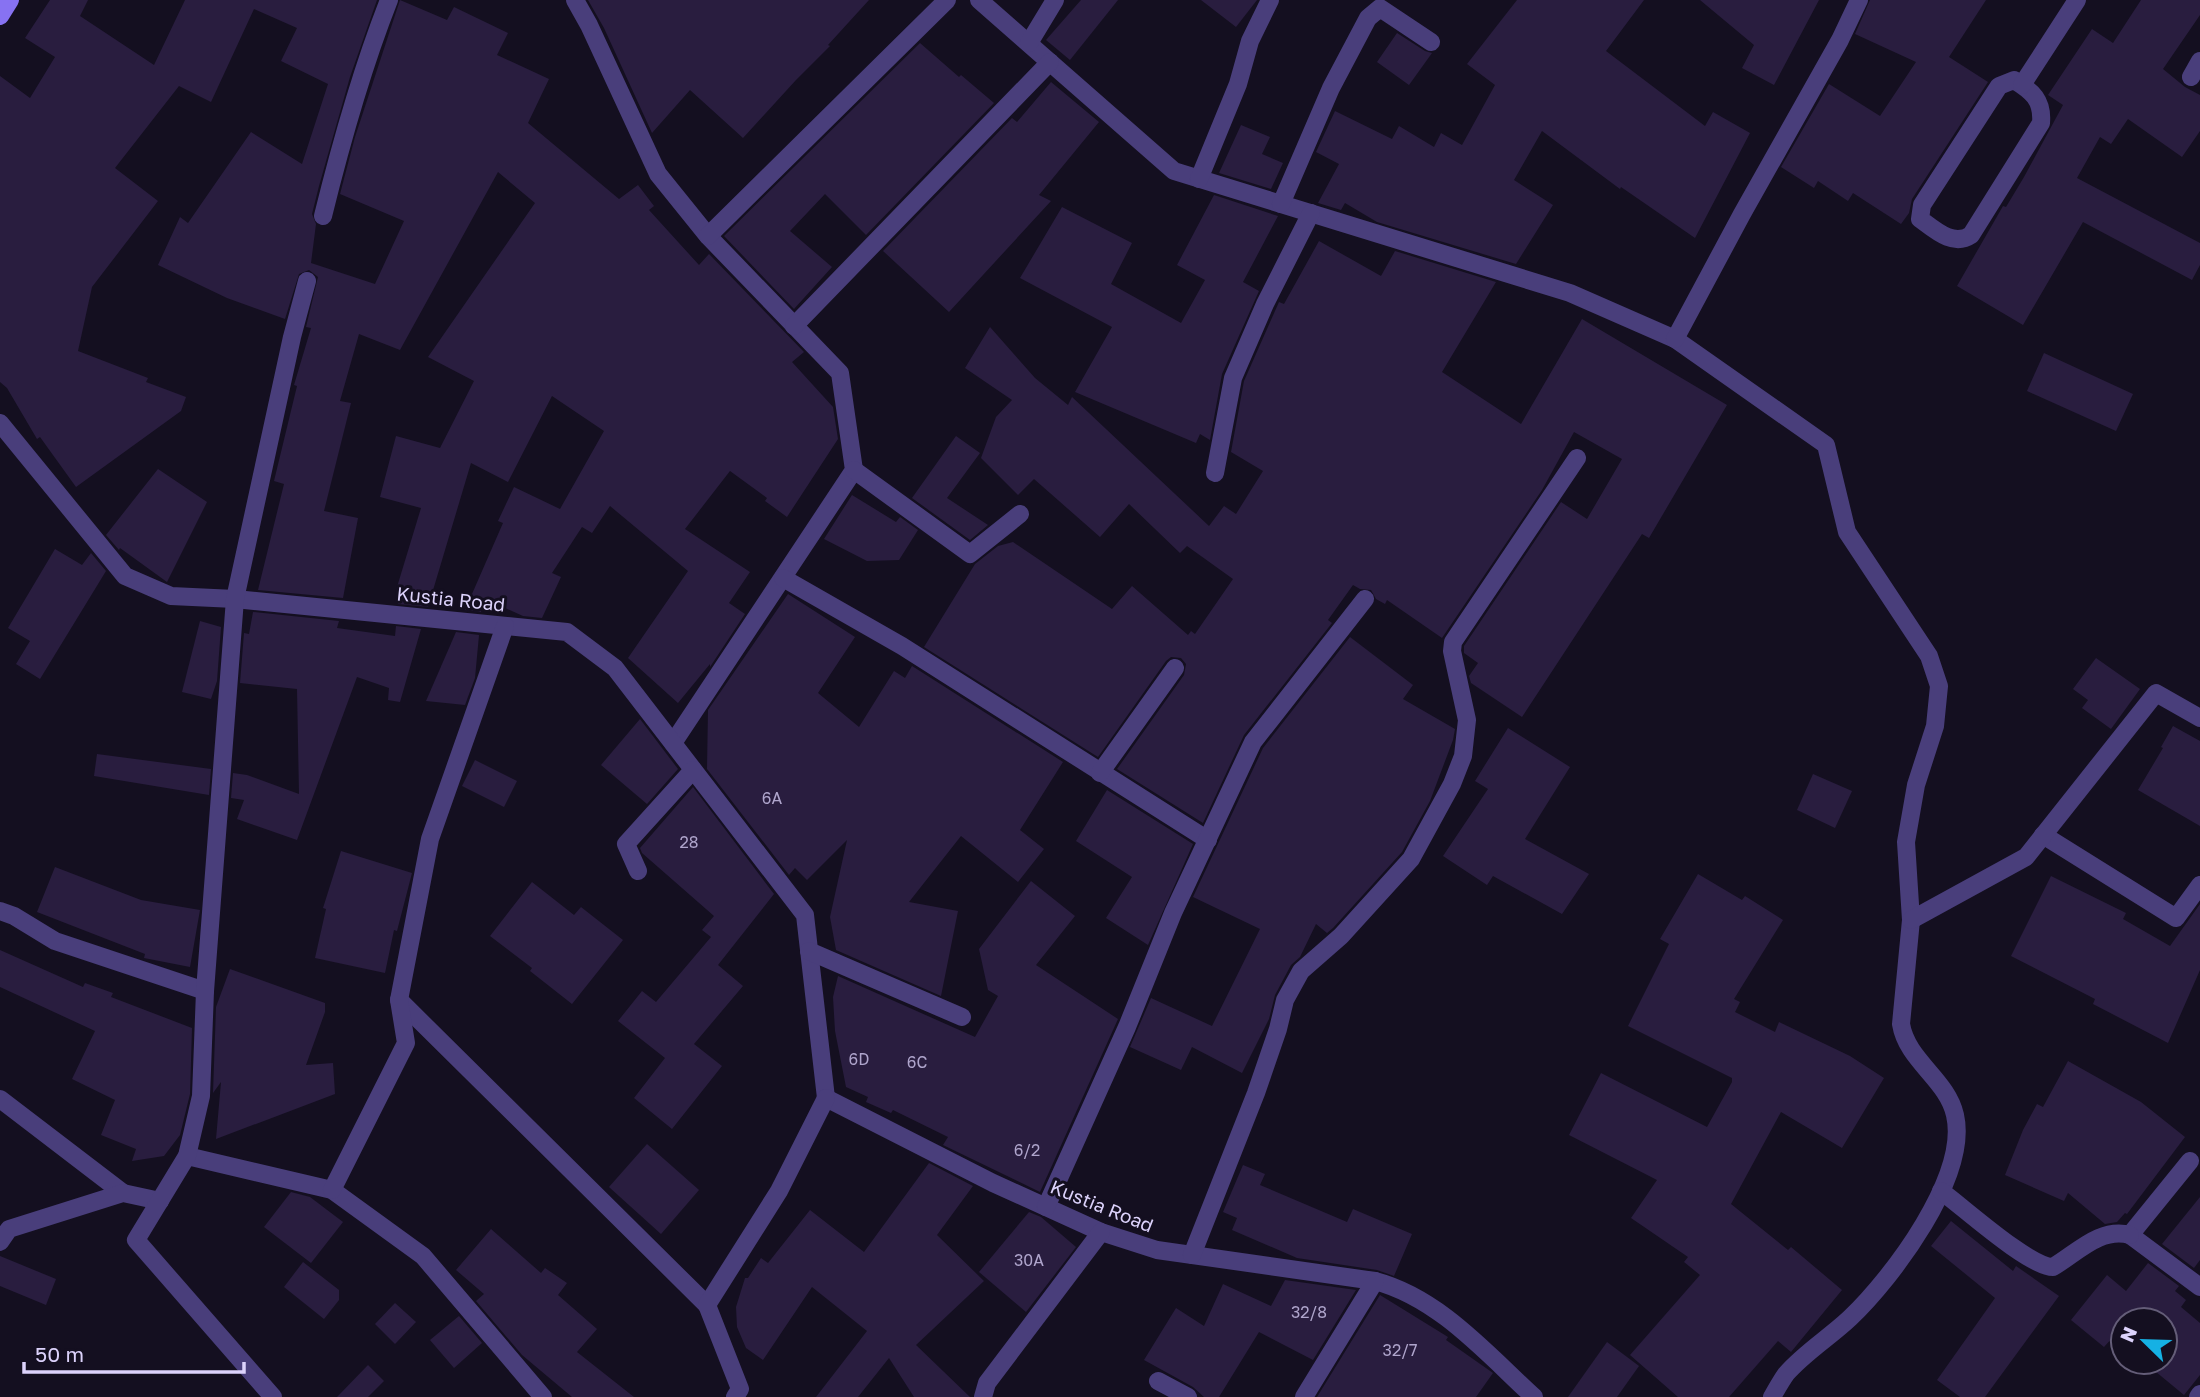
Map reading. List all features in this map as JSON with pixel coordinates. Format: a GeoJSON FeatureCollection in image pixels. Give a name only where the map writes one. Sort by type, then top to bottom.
{"type":"FeatureCollection","features":[{"type":"Feature","properties":{"kind":"street"},"geometry":{"type":"LineString","coordinates":[[0,16],[10,0]]}},
{"type":"Feature","properties":{"kind":"street"},"geometry":{"type":"LineString","coordinates":[[323,216],[368,53],[389,0]]}},
{"type":"Feature","properties":{"kind":"street"},"geometry":{"type":"LineString","coordinates":[[575,0],[658,174],[708,236],[840,373],[854,470],[673,743]]}},
{"type":"Feature","properties":{"kind":"street"},"geometry":{"type":"LineString","coordinates":[[708,236],[947,0]]}},
{"type":"Feature","properties":{"kind":"street"},"geometry":{"type":"LineString","coordinates":[[979,0],[1174,171],[1570,293],[1675,339],[1826,445],[1847,532],[1929,656],[1939,686],[1935,726],[1916,785],[1906,842],[1911,920],[1901,1024],[1910,1050],[1944,1093],[1955,1112],[1958,1138],[1952,1165],[1941,1191],[1903,1255],[1880,1286],[1851,1317],[1787,1373],[1772,1397]]}},
{"type":"Feature","properties":{"kind":"street"},"geometry":{"type":"LineString","coordinates":[[1029,43],[1055,0]]}},
{"type":"Feature","properties":{"kind":"street"},"geometry":{"type":"LineString","coordinates":[[1199,179],[1238,84],[1250,41],[1270,0]]}},
{"type":"Feature","properties":{"kind":"street"},"geometry":{"type":"LineString","coordinates":[[1675,339],[1840,40],[1859,0]]}},
{"type":"Feature","properties":{"kind":"street"},"geometry":{"type":"LineString","coordinates":[[2022,85],[2077,0]]}},
{"type":"Feature","properties":{"kind":"street"},"geometry":{"type":"LineString","coordinates":[[1282,204],[1331,88],[1368,18],[1380,8],[1431,42]]}},
{"type":"Feature","properties":{"kind":"street"},"geometry":{"type":"LineString","coordinates":[[794,326],[1050,62]]}},
{"type":"Feature","properties":{"kind":"street"},"geometry":{"type":"LineString","coordinates":[[2014,80],[2022,85],[2032,91],[2039,102],[2041,122],[1971,235],[1962,241],[1953,240],[1920,219],[1922,205],[1999,86],[2014,80]]}},
{"type":"Feature","properties":{"kind":"street"},"geometry":{"type":"LineString","coordinates":[[1215,473],[1233,378],[1265,304],[1311,213]]}},
{"type":"Feature","properties":{"kind":"street"},"geometry":{"type":"LineString","coordinates":[[273,1397],[136,1240],[187,1156],[201,1096],[205,991],[235,599],[307,281]]}},
{"type":"Feature","properties":{"kind":"street","name":"Kustia Road"},"geometry":{"type":"LineString","coordinates":[[0,423],[125,576],[171,596],[235,599],[567,632],[615,668],[805,915],[826,1098],[1101,1232],[1157,1250],[1374,1281],[1397,1287],[1419,1298],[1450,1321],[1534,1397]]}},
{"type":"Feature","properties":{"kind":"street"},"geometry":{"type":"LineString","coordinates":[[1192,1255],[1256,1093],[1285,1000],[1301,971],[1342,936],[1410,859],[1452,784],[1463,756],[1467,720],[1452,651],[1453,642],[1577,458]]}},
{"type":"Feature","properties":{"kind":"street"},"geometry":{"type":"LineString","coordinates":[[854,470],[970,554],[1020,514]]}},
{"type":"Feature","properties":{"kind":"street"},"geometry":{"type":"LineString","coordinates":[[783,578],[902,646],[1208,840]]}},
{"type":"Feature","properties":{"kind":"street"},"geometry":{"type":"LineString","coordinates":[[1046,1207],[1253,742],[1365,599]]}},
{"type":"Feature","properties":{"kind":"street"},"geometry":{"type":"LineString","coordinates":[[332,1190],[406,1043],[399,1000],[430,839],[505,626]]}},
{"type":"Feature","properties":{"kind":"street"},"geometry":{"type":"LineString","coordinates":[[1100,773],[1175,668]]}},
{"type":"Feature","properties":{"kind":"street"},"geometry":{"type":"LineString","coordinates":[[1911,920],[2026,856],[2156,693],[2200,718]]}},
{"type":"Feature","properties":{"kind":"street"},"geometry":{"type":"LineString","coordinates":[[638,871],[626,844],[693,770]]}},
{"type":"Feature","properties":{"kind":"street"},"geometry":{"type":"LineString","coordinates":[[2043,835],[2176,918],[2200,885]]}},
{"type":"Feature","properties":{"kind":"street"},"geometry":{"type":"LineString","coordinates":[[0,911],[14,916],[54,941],[205,991]]}},
{"type":"Feature","properties":{"kind":"street"},"geometry":{"type":"LineString","coordinates":[[809,951],[962,1017]]}},
{"type":"Feature","properties":{"kind":"street"},"geometry":{"type":"LineString","coordinates":[[399,1000],[707,1305],[740,1389],[735,1397]]}},
{"type":"Feature","properties":{"kind":"street"},"geometry":{"type":"LineString","coordinates":[[707,1305],[779,1191],[826,1098]]}},
{"type":"Feature","properties":{"kind":"street"},"geometry":{"type":"LineString","coordinates":[[0,1099],[123,1193],[160,1201]]}},
{"type":"Feature","properties":{"kind":"street"},"geometry":{"type":"LineString","coordinates":[[187,1156],[332,1190],[423,1256],[543,1397]]}},
{"type":"Feature","properties":{"kind":"street"},"geometry":{"type":"LineString","coordinates":[[2130,1234],[2190,1161]]}},
{"type":"Feature","properties":{"kind":"street"},"geometry":{"type":"LineString","coordinates":[[1941,1191],[2028,1258],[2046,1267],[2053,1267],[2108,1233],[2119,1232],[2130,1234],[2200,1287]]}},
{"type":"Feature","properties":{"kind":"street"},"geometry":{"type":"LineString","coordinates":[[0,1242],[9,1229],[123,1193]]}},
{"type":"Feature","properties":{"kind":"street"},"geometry":{"type":"LineString","coordinates":[[983,1397],[987,1383],[1101,1232]]}},
{"type":"Feature","properties":{"kind":"street"},"geometry":{"type":"LineString","coordinates":[[1304,1397],[1374,1281]]}},
{"type":"Feature","properties":{"kind":"street"},"geometry":{"type":"LineString","coordinates":[[1158,1381],[1188,1397]]}},
{"type":"Feature","properties":{"kind":"building"},"geometry":{"type":"Polygon","coordinates":[[[50,0],[88,0],[80,16],[154,65],[185,0],[377,0],[350,77],[319,186],[312,214],[316,224],[311,263],[375,284],[404,221],[340,194],[355,137],[400,0],[447,20],[454,7],[508,33],[497,55],[549,79],[528,123],[619,199],[638,185],[654,206],[649,210],[699,265],[709,254],[804,352],[792,362],[833,407],[838,439],[787,517],[765,501],[767,498],[730,471],[685,529],[750,572],[729,603],[745,614],[710,667],[710,664],[678,703],[628,658],[688,571],[610,506],[592,533],[582,527],[552,573],[561,577],[542,618],[523,616],[483,598],[481,612],[465,610],[503,523],[498,521],[514,487],[560,509],[604,431],[552,396],[508,482],[471,463],[428,607],[398,604],[400,588],[397,587],[421,508],[380,497],[396,436],[440,448],[474,381],[428,357],[535,203],[498,172],[400,350],[359,334],[340,401],[351,403],[324,511],[358,518],[343,598],[258,590],[284,484],[274,481],[297,386],[294,385],[311,328],[306,327],[318,277],[309,270],[299,274],[285,319],[227,298],[158,265],[180,217],[188,223],[251,132],[302,164],[328,84],[281,61],[297,28],[254,9],[211,102],[179,86],[115,168],[158,201],[92,287],[78,351],[148,378],[146,382],[186,397],[181,411],[76,487],[40,437],[37,439],[7,388],[0,382],[0,76],[30,98],[55,57],[25,38],[50,0]]]}},
{"type":"Feature","properties":{"kind":"building"},"geometry":{"type":"Polygon","coordinates":[[[588,0],[869,0],[828,45],[830,46],[743,138],[690,90],[652,133],[604,28],[588,0]]]}},
{"type":"Feature","properties":{"kind":"building"},"geometry":{"type":"Polygon","coordinates":[[[1081,0],[1118,0],[1070,60],[1046,40],[1081,0]]]}},
{"type":"Feature","properties":{"kind":"building"},"geometry":{"type":"Polygon","coordinates":[[[1201,0],[1257,0],[1236,27],[1201,0]]]}},
{"type":"Feature","properties":{"kind":"building"},"geometry":{"type":"Polygon","coordinates":[[[1517,0],[1644,0],[1606,51],[1705,126],[1713,112],[1750,133],[1695,238],[1621,187],[1620,189],[1542,131],[1514,180],[1553,205],[1516,264],[1377,222],[1345,203],[1341,210],[1318,203],[1339,164],[1316,152],[1335,111],[1392,139],[1399,126],[1434,147],[1441,133],[1462,145],[1495,85],[1467,64],[1517,0]]]}},
{"type":"Feature","properties":{"kind":"building"},"geometry":{"type":"Polygon","coordinates":[[[1700,0],[1819,0],[1774,85],[1742,68],[1754,45],[1700,0]]]}},
{"type":"Feature","properties":{"kind":"building"},"geometry":{"type":"Polygon","coordinates":[[[1870,0],[1986,0],[1949,57],[1988,82],[1912,199],[1909,213],[1901,224],[1853,193],[1848,201],[1818,181],[1814,188],[1781,167],[1829,84],[1880,116],[1916,62],[1855,34],[1870,0]]]}},
{"type":"Feature","properties":{"kind":"building"},"geometry":{"type":"Polygon","coordinates":[[[2141,0],[2200,0],[2200,15],[2163,69],[2200,95],[2200,131],[2182,157],[2128,119],[2111,144],[2100,137],[2077,178],[2200,243],[2200,265],[2192,280],[2083,222],[2023,325],[1957,286],[2003,206],[2006,207],[2024,177],[2063,105],[2048,95],[2092,29],[2113,43],[2141,0]]]}},
{"type":"Feature","properties":{"kind":"building"},"geometry":{"type":"Polygon","coordinates":[[[1397,33],[1432,53],[1409,85],[1377,62],[1397,33]]]}},
{"type":"Feature","properties":{"kind":"building"},"geometry":{"type":"Polygon","coordinates":[[[920,43],[994,103],[866,235],[825,194],[790,231],[832,267],[794,309],[724,236],[920,43]]]}},
{"type":"Feature","properties":{"kind":"building"},"geometry":{"type":"Polygon","coordinates":[[[1051,82],[1099,122],[1039,195],[1051,201],[949,312],[883,251],[1012,118],[1017,122],[1051,82]]]}},
{"type":"Feature","properties":{"kind":"building"},"geometry":{"type":"Polygon","coordinates":[[[1241,125],[1270,137],[1262,154],[1283,163],[1271,189],[1219,173],[1241,125]]]}},
{"type":"Feature","properties":{"kind":"building"},"geometry":{"type":"Polygon","coordinates":[[[1214,195],[1278,216],[1243,282],[1259,291],[1222,374],[1210,440],[1200,434],[1196,443],[1075,392],[1112,327],[1020,278],[1062,207],[1132,243],[1111,284],[1181,323],[1205,280],[1177,265],[1214,195]]]}},
{"type":"Feature","properties":{"kind":"building"},"geometry":{"type":"Polygon","coordinates":[[[1319,241],[1381,276],[1395,251],[1496,282],[1442,372],[1521,424],[1582,319],[1727,405],[1649,538],[1642,534],[1522,717],[1471,683],[1469,676],[1478,663],[1464,653],[1464,646],[1561,502],[1587,519],[1622,459],[1574,432],[1542,490],[1442,638],[1387,600],[1385,604],[1376,599],[1371,590],[1353,585],[1328,620],[1332,623],[1244,735],[1203,823],[1117,769],[1184,675],[1186,664],[1181,658],[1171,657],[1166,661],[1098,757],[924,647],[975,564],[998,546],[1013,542],[1112,609],[1132,586],[1188,635],[1191,631],[1195,634],[1233,579],[1187,546],[1180,553],[1129,504],[1100,537],[1034,479],[1018,495],[981,458],[996,417],[1012,400],[965,368],[990,327],[1035,378],[1068,405],[1072,397],[1209,526],[1224,506],[1236,514],[1263,471],[1231,452],[1244,381],[1279,302],[1284,304],[1319,241]]]}},
{"type":"Feature","properties":{"kind":"building"},"geometry":{"type":"Polygon","coordinates":[[[2044,353],[2133,394],[2116,431],[2027,391],[2044,353]]]}},
{"type":"Feature","properties":{"kind":"building"},"geometry":{"type":"Polygon","coordinates":[[[956,436],[980,453],[947,498],[988,525],[970,540],[912,498],[956,436]]]}},
{"type":"Feature","properties":{"kind":"building"},"geometry":{"type":"Polygon","coordinates":[[[158,469],[207,502],[167,582],[120,548],[119,550],[106,535],[158,469]]]}},
{"type":"Feature","properties":{"kind":"building"},"geometry":{"type":"Polygon","coordinates":[[[852,495],[896,522],[900,517],[918,530],[899,560],[867,561],[824,539],[852,495]]]}},
{"type":"Feature","properties":{"kind":"building"},"geometry":{"type":"Polygon","coordinates":[[[55,549],[82,565],[91,553],[106,571],[40,679],[16,664],[30,641],[8,628],[55,549]]]}},
{"type":"Feature","properties":{"kind":"building"},"geometry":{"type":"Polygon","coordinates":[[[788,594],[855,637],[818,693],[859,727],[894,671],[905,678],[912,666],[1063,762],[1020,830],[1044,849],[1018,882],[961,836],[909,902],[958,911],[941,996],[836,950],[830,917],[847,840],[807,880],[795,868],[789,875],[707,769],[708,710],[788,594]]]}},
{"type":"Feature","properties":{"kind":"building"},"geometry":{"type":"Polygon","coordinates":[[[253,612],[339,621],[337,628],[395,636],[396,626],[421,629],[400,702],[388,700],[389,688],[357,677],[297,840],[237,819],[244,800],[231,798],[233,773],[247,775],[299,794],[297,689],[240,683],[244,633],[249,634],[253,612]]]}},
{"type":"Feature","properties":{"kind":"building"},"geometry":{"type":"Polygon","coordinates":[[[200,621],[221,627],[217,681],[211,699],[182,692],[200,621]]]}},
{"type":"Feature","properties":{"kind":"building"},"geometry":{"type":"Polygon","coordinates":[[[456,632],[479,635],[475,678],[465,705],[426,701],[456,632]]]}},
{"type":"Feature","properties":{"kind":"building"},"geometry":{"type":"Polygon","coordinates":[[[1350,637],[1413,685],[1403,699],[1455,729],[1430,801],[1402,852],[1333,928],[1327,933],[1316,924],[1300,957],[1291,965],[1275,995],[1269,1019],[1242,1073],[1192,1047],[1181,1070],[1130,1047],[1151,998],[1212,1026],[1260,929],[1193,897],[1263,748],[1350,637]]]}},
{"type":"Feature","properties":{"kind":"building"},"geometry":{"type":"Polygon","coordinates":[[[2096,658],[2140,689],[2111,729],[2082,708],[2088,700],[2073,689],[2096,658]]]}},
{"type":"Feature","properties":{"kind":"building"},"geometry":{"type":"Polygon","coordinates":[[[640,719],[678,769],[647,804],[601,765],[640,719]]]}},
{"type":"Feature","properties":{"kind":"building"},"geometry":{"type":"Polygon","coordinates":[[[2173,726],[2200,741],[2200,826],[2138,790],[2173,726]]]}},
{"type":"Feature","properties":{"kind":"building"},"geometry":{"type":"Polygon","coordinates":[[[1508,728],[1570,767],[1525,839],[1589,874],[1562,914],[1493,876],[1487,885],[1443,856],[1488,789],[1475,781],[1508,728]]]}},
{"type":"Feature","properties":{"kind":"building"},"geometry":{"type":"Polygon","coordinates":[[[97,754],[211,769],[209,795],[94,776],[97,754]]]}},
{"type":"Feature","properties":{"kind":"building"},"geometry":{"type":"Polygon","coordinates":[[[475,760],[517,781],[504,807],[462,786],[475,760]]]}},
{"type":"Feature","properties":{"kind":"building"},"geometry":{"type":"Polygon","coordinates":[[[1813,774],[1852,791],[1835,828],[1797,810],[1813,774]]]}},
{"type":"Feature","properties":{"kind":"building"},"geometry":{"type":"Polygon","coordinates":[[[693,787],[774,894],[718,965],[743,986],[694,1044],[722,1066],[672,1129],[634,1098],[665,1058],[618,1021],[642,991],[656,1002],[711,937],[702,930],[714,916],[642,853],[640,848],[693,787]]]}},
{"type":"Feature","properties":{"kind":"building"},"geometry":{"type":"Polygon","coordinates":[[[1107,790],[1193,844],[1148,945],[1106,918],[1132,877],[1076,841],[1107,790]]]}},
{"type":"Feature","properties":{"kind":"building"},"geometry":{"type":"Polygon","coordinates":[[[341,851],[412,873],[397,931],[394,930],[385,973],[315,958],[326,909],[323,908],[341,851]]]}},
{"type":"Feature","properties":{"kind":"building"},"geometry":{"type":"Polygon","coordinates":[[[55,867],[141,900],[200,910],[190,967],[144,958],[145,954],[37,912],[55,867]]]}},
{"type":"Feature","properties":{"kind":"building"},"geometry":{"type":"Polygon","coordinates":[[[1698,874],[1742,900],[1745,896],[1783,920],[1734,999],[1740,1002],[1735,1012],[1775,1032],[1779,1022],[1850,1056],[1884,1078],[1842,1148],[1781,1112],[1731,1204],[1788,1250],[1791,1247],[1842,1290],[1791,1352],[1778,1341],[1729,1397],[1678,1397],[1630,1355],[1700,1275],[1684,1262],[1688,1257],[1631,1218],[1657,1180],[1569,1135],[1601,1073],[1707,1127],[1732,1082],[1732,1078],[1628,1026],[1669,944],[1660,939],[1698,874]]]}},
{"type":"Feature","properties":{"kind":"building"},"geometry":{"type":"Polygon","coordinates":[[[2051,876],[2126,913],[2123,919],[2170,946],[2200,904],[2200,970],[2168,1043],[2093,1004],[2095,999],[2011,956],[2051,876]]]}},
{"type":"Feature","properties":{"kind":"building"},"geometry":{"type":"Polygon","coordinates":[[[1031,881],[1075,916],[1036,965],[1118,1019],[1040,1192],[943,1145],[948,1137],[893,1110],[891,1113],[866,1102],[868,1097],[846,1087],[835,1031],[833,997],[838,976],[975,1037],[998,996],[988,990],[979,949],[1031,881]]]}},
{"type":"Feature","properties":{"kind":"building"},"geometry":{"type":"Polygon","coordinates":[[[532,882],[574,915],[581,907],[623,940],[572,1004],[530,971],[532,968],[490,936],[532,882]]]}},
{"type":"Feature","properties":{"kind":"building"},"geometry":{"type":"Polygon","coordinates":[[[0,950],[83,987],[85,983],[113,993],[111,997],[192,1028],[190,1094],[180,1135],[164,1156],[132,1161],[136,1149],[101,1135],[115,1100],[72,1079],[95,1031],[0,987],[0,950]]]}},
{"type":"Feature","properties":{"kind":"building"},"geometry":{"type":"Polygon","coordinates":[[[230,969],[325,1003],[325,1012],[306,1065],[333,1063],[335,1094],[216,1139],[221,1082],[213,1093],[216,1007],[230,969]]]}},
{"type":"Feature","properties":{"kind":"building"},"geometry":{"type":"Polygon","coordinates":[[[2068,1061],[2141,1102],[2185,1137],[2127,1214],[2117,1222],[2105,1224],[2068,1193],[2064,1201],[2005,1175],[2037,1104],[2043,1107],[2068,1061]]]}},
{"type":"Feature","properties":{"kind":"building"},"geometry":{"type":"Polygon","coordinates":[[[647,1144],[699,1190],[661,1234],[609,1187],[647,1144]]]}},
{"type":"Feature","properties":{"kind":"building"},"geometry":{"type":"Polygon","coordinates":[[[929,1163],[973,1186],[937,1235],[984,1281],[916,1345],[970,1397],[914,1397],[889,1358],[858,1397],[816,1397],[867,1331],[812,1287],[763,1360],[746,1348],[737,1327],[736,1307],[745,1278],[748,1278],[761,1258],[768,1263],[810,1210],[864,1252],[929,1163]]]}},
{"type":"Feature","properties":{"kind":"building"},"geometry":{"type":"Polygon","coordinates":[[[1243,1165],[1265,1174],[1260,1185],[1347,1222],[1353,1209],[1412,1234],[1394,1276],[1377,1270],[1297,1258],[1232,1230],[1237,1218],[1223,1212],[1243,1165]]]}},
{"type":"Feature","properties":{"kind":"building"},"geometry":{"type":"Polygon","coordinates":[[[291,1192],[310,1197],[343,1222],[311,1263],[264,1227],[291,1192]]]}},
{"type":"Feature","properties":{"kind":"building"},"geometry":{"type":"Polygon","coordinates":[[[2200,1197],[2200,1260],[2194,1268],[2162,1244],[2200,1197]]]}},
{"type":"Feature","properties":{"kind":"building"},"geometry":{"type":"Polygon","coordinates":[[[1029,1212],[1041,1217],[1076,1247],[1026,1312],[979,1272],[1029,1212]]]}},
{"type":"Feature","properties":{"kind":"building"},"geometry":{"type":"Polygon","coordinates":[[[1951,1221],[2013,1271],[2016,1266],[2059,1296],[1985,1397],[1960,1397],[1937,1380],[1995,1298],[1931,1246],[1951,1221]]]}},
{"type":"Feature","properties":{"kind":"building"},"geometry":{"type":"Polygon","coordinates":[[[491,1229],[541,1273],[545,1268],[567,1283],[558,1295],[597,1329],[577,1352],[634,1397],[572,1397],[522,1355],[476,1301],[484,1294],[456,1270],[491,1229]]]}},
{"type":"Feature","properties":{"kind":"building"},"geometry":{"type":"Polygon","coordinates":[[[0,1256],[56,1279],[46,1305],[0,1286],[0,1256]]]}},
{"type":"Feature","properties":{"kind":"building"},"geometry":{"type":"Polygon","coordinates":[[[303,1262],[339,1290],[339,1300],[324,1319],[284,1287],[303,1262]]]}},
{"type":"Feature","properties":{"kind":"building"},"geometry":{"type":"Polygon","coordinates":[[[2148,1263],[2179,1286],[2175,1291],[2186,1300],[2181,1307],[2200,1323],[2200,1375],[2184,1395],[2161,1376],[2179,1376],[2179,1306],[2109,1306],[2109,1341],[2104,1347],[2071,1320],[2107,1275],[2126,1291],[2148,1263]]]}},
{"type":"Feature","properties":{"kind":"building"},"geometry":{"type":"Polygon","coordinates":[[[1285,1280],[1356,1290],[1313,1360],[1259,1332],[1219,1397],[1204,1397],[1193,1387],[1144,1360],[1176,1308],[1204,1326],[1223,1284],[1271,1306],[1285,1280]]]}},
{"type":"Feature","properties":{"kind":"building"},"geometry":{"type":"Polygon","coordinates":[[[1380,1295],[1448,1337],[1446,1340],[1493,1373],[1476,1397],[1317,1397],[1380,1295]]]}},
{"type":"Feature","properties":{"kind":"building"},"geometry":{"type":"Polygon","coordinates":[[[395,1303],[416,1322],[395,1344],[375,1324],[395,1303]]]}},
{"type":"Feature","properties":{"kind":"building"},"geometry":{"type":"Polygon","coordinates":[[[459,1316],[482,1343],[454,1368],[430,1340],[459,1316]]]}},
{"type":"Feature","properties":{"kind":"building"},"geometry":{"type":"Polygon","coordinates":[[[1607,1342],[1639,1366],[1617,1397],[1568,1397],[1607,1342]]]}},
{"type":"Feature","properties":{"kind":"building"},"geometry":{"type":"Polygon","coordinates":[[[368,1365],[384,1381],[368,1397],[337,1397],[368,1365]]]}}]}
